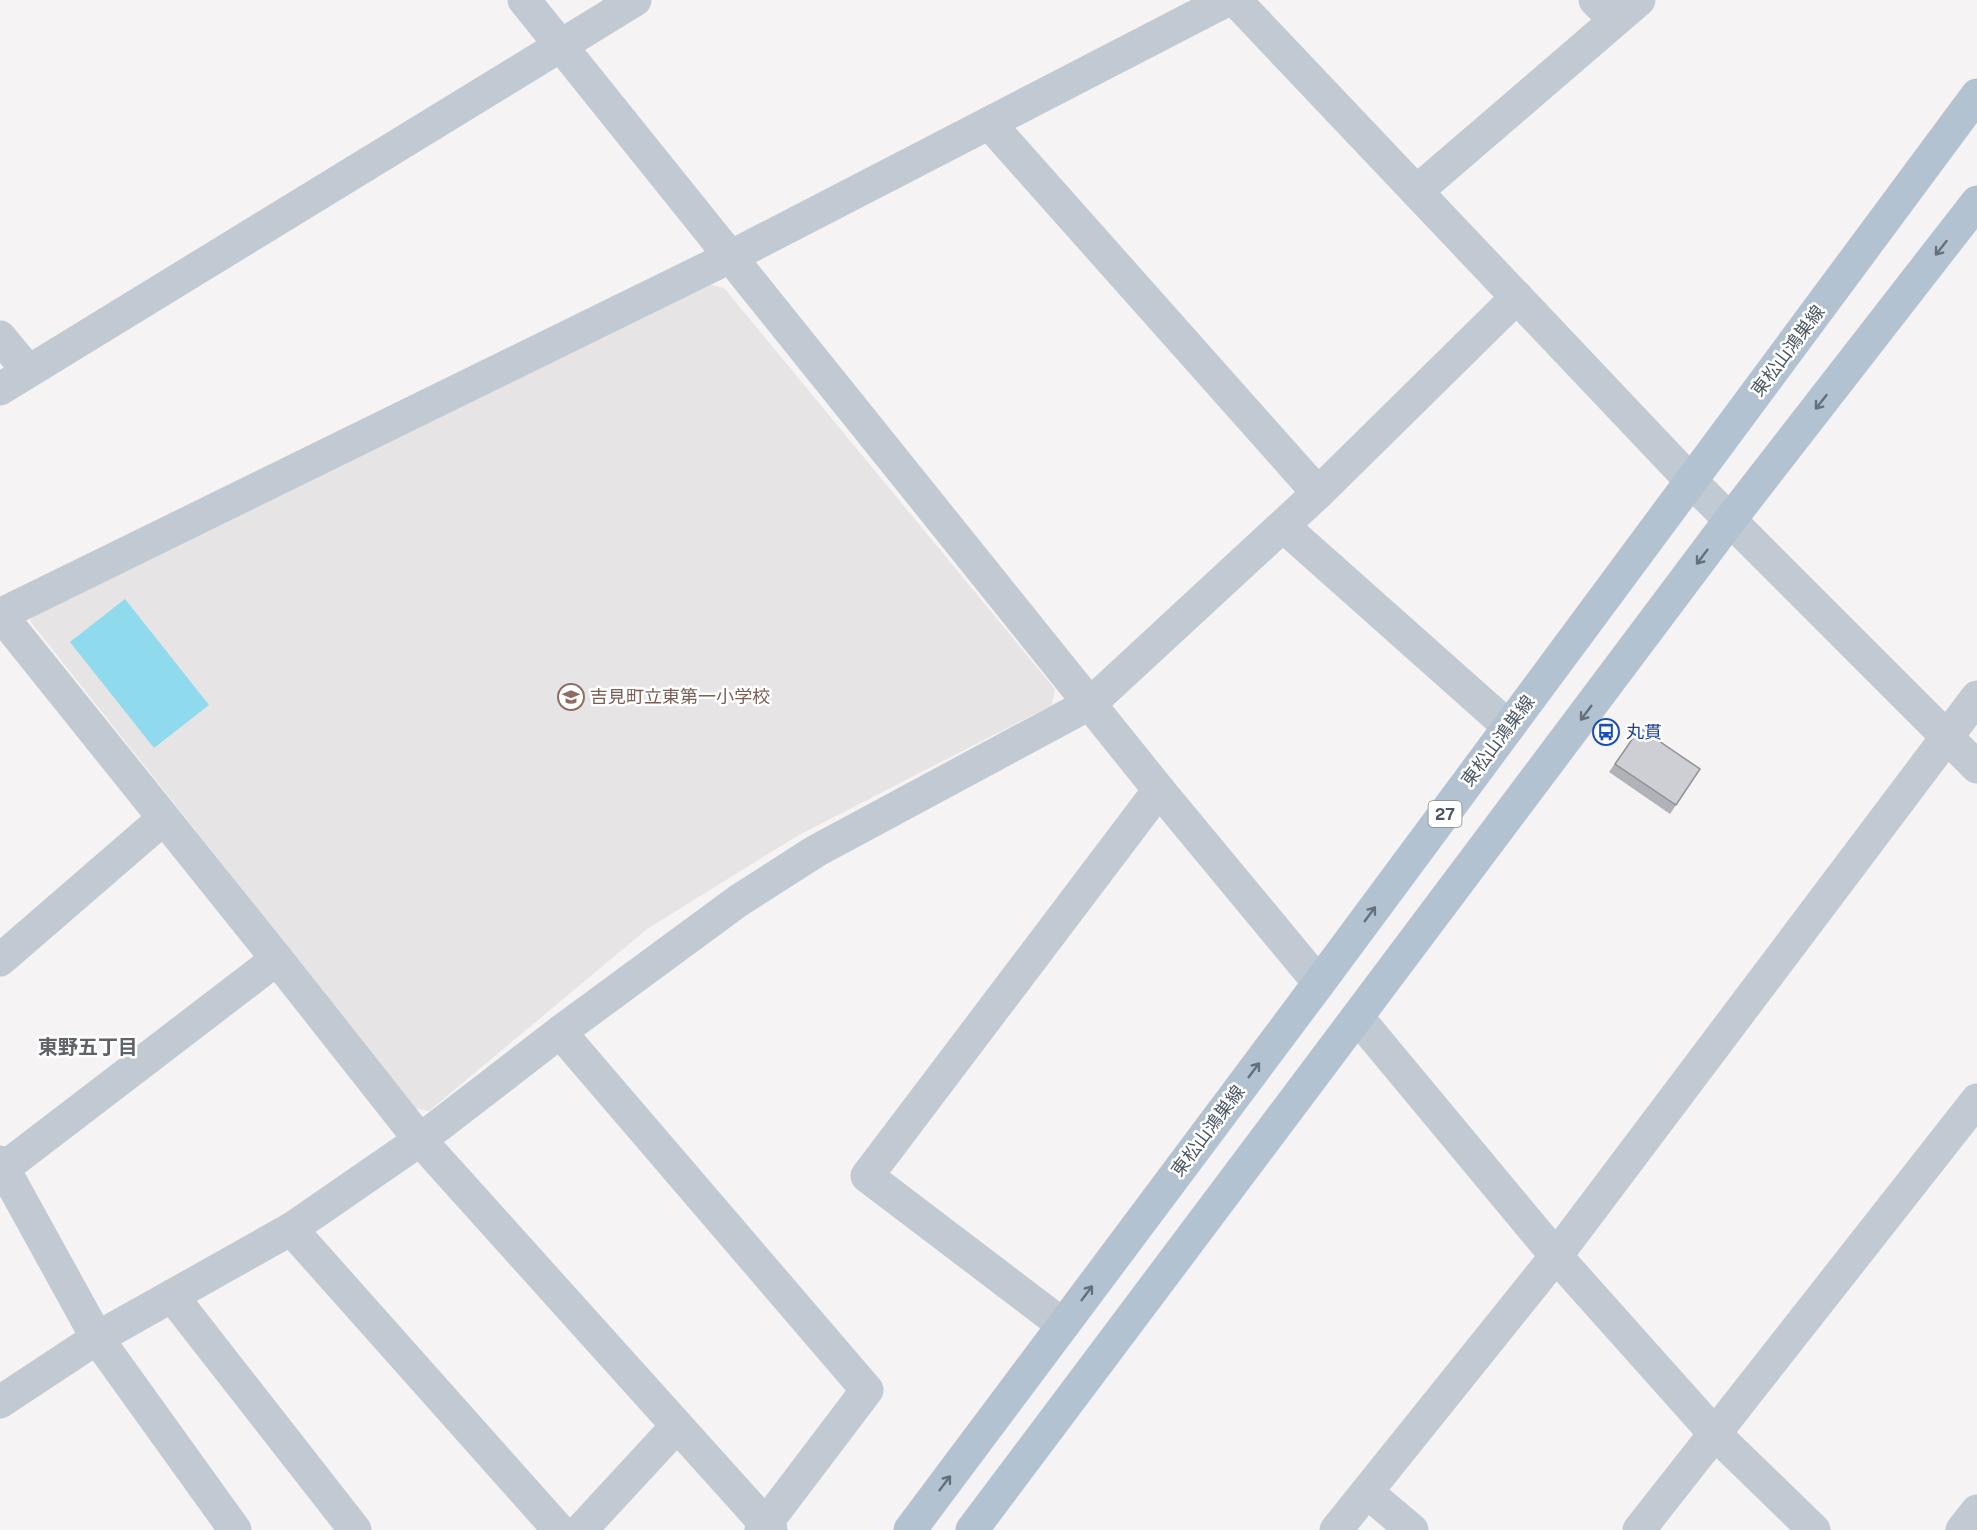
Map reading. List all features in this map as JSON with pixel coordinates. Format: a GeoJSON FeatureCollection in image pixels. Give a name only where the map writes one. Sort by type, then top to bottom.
{"type":"FeatureCollection","features":[{"type":"Feature","properties":{"kind":"main road","name":"東松山鴻巣線"},"geometry":{"type":"LineString","coordinates":[[910,1530],[1319,983],[1977,95]]}},
{"type":"Feature","properties":{"kind":"main road"},"geometry":{"type":"LineString","coordinates":[[972,1530],[1730,520],[1977,202]]}},
{"type":"Feature","properties":{"kind":"street"},"geometry":{"type":"LineString","coordinates":[[524,0],[1160,790],[1319,983]]}},
{"type":"Feature","properties":{"kind":"street"},"geometry":{"type":"LineString","coordinates":[[0,389],[635,0]]}},
{"type":"Feature","properties":{"kind":"street"},"geometry":{"type":"LineString","coordinates":[[560,1032],[867,1390],[766,1528],[420,1140],[0,614],[730,257],[1227,0]]}},
{"type":"Feature","properties":{"kind":"street"},"geometry":{"type":"LineString","coordinates":[[1235,0],[1691,481],[1977,767]]}},
{"type":"Feature","properties":{"kind":"street"},"geometry":{"type":"LineString","coordinates":[[1417,191],[1616,7]]}},
{"type":"Feature","properties":{"kind":"street"},"geometry":{"type":"LineString","coordinates":[[989,123],[1318,494]]}},
{"type":"Feature","properties":{"kind":"street"},"geometry":{"type":"LineString","coordinates":[[0,1402],[97,1338],[291,1229],[420,1140],[560,1032],[738,901],[816,851],[1091,703],[1318,494],[1517,297]]}},
{"type":"Feature","properties":{"kind":"street"},"geometry":{"type":"LineString","coordinates":[[0,337],[28,371]]}},
{"type":"Feature","properties":{"kind":"street"},"geometry":{"type":"LineString","coordinates":[[1283,526],[1509,727]]}},
{"type":"Feature","properties":{"kind":"street"},"geometry":{"type":"LineString","coordinates":[[1336,1530],[1556,1256],[1977,697]]}},
{"type":"Feature","properties":{"kind":"street"},"geometry":{"type":"LineString","coordinates":[[1063,1325],[867,1176],[1160,790]]}},
{"type":"Feature","properties":{"kind":"street"},"geometry":{"type":"LineString","coordinates":[[0,960],[163,819]]}},
{"type":"Feature","properties":{"kind":"street"},"geometry":{"type":"LineString","coordinates":[[235,1530],[97,1338],[2,1165],[277,959]]}},
{"type":"Feature","properties":{"kind":"street"},"geometry":{"type":"LineString","coordinates":[[1358,1018],[1556,1256],[1714,1434],[1814,1530]]}},
{"type":"Feature","properties":{"kind":"street"},"geometry":{"type":"LineString","coordinates":[[1639,1530],[1977,1100]]}},
{"type":"Feature","properties":{"kind":"street"},"geometry":{"type":"LineString","coordinates":[[291,1229],[559,1530]]}},
{"type":"Feature","properties":{"kind":"street"},"geometry":{"type":"LineString","coordinates":[[172,1296],[355,1530]]}},
{"type":"Feature","properties":{"kind":"street"},"geometry":{"type":"LineString","coordinates":[[581,1530],[677,1426]]}},
{"type":"Feature","properties":{"kind":"street"},"geometry":{"type":"LineString","coordinates":[[1367,1492],[1412,1530]]}},
{"type":"Feature","properties":{"kind":"street"},"geometry":{"type":"LineString","coordinates":[[1962,1530],[1977,1511]]}},
{"type":"Feature","properties":{"kind":"shaded area","name":"吉見町立東第一小学校"},"geometry":{"type":"Polygon","coordinates":[[[707,284],[724,288],[1055,689],[1052,705],[797,836],[647,929],[429,1111],[415,1108],[30,621],[36,611],[707,284]]]}},
{"type":"Feature","properties":{"kind":"water"},"geometry":{"type":"Polygon","coordinates":[[[125,599],[209,705],[154,748],[70,642],[125,599]]]}},
{"type":"Feature","properties":{"kind":"building"},"geometry":{"type":"Polygon","coordinates":[[[1640,728],[1700,769],[1676,805],[1615,764],[1640,728]]]}},
{"type":"Feature","properties":{"kind":"place","name":"吉見町立東第一小学校"},"geometry":{"type":"Point","coordinates":[571,697]}},
{"type":"Feature","properties":{"kind":"place","name":"丸貫"},"geometry":{"type":"Point","coordinates":[1606,732]}},
{"type":"Feature","properties":{"kind":"district","name":"東野五丁目"},"geometry":{"type":"Point","coordinates":[88,1047]}}]}
